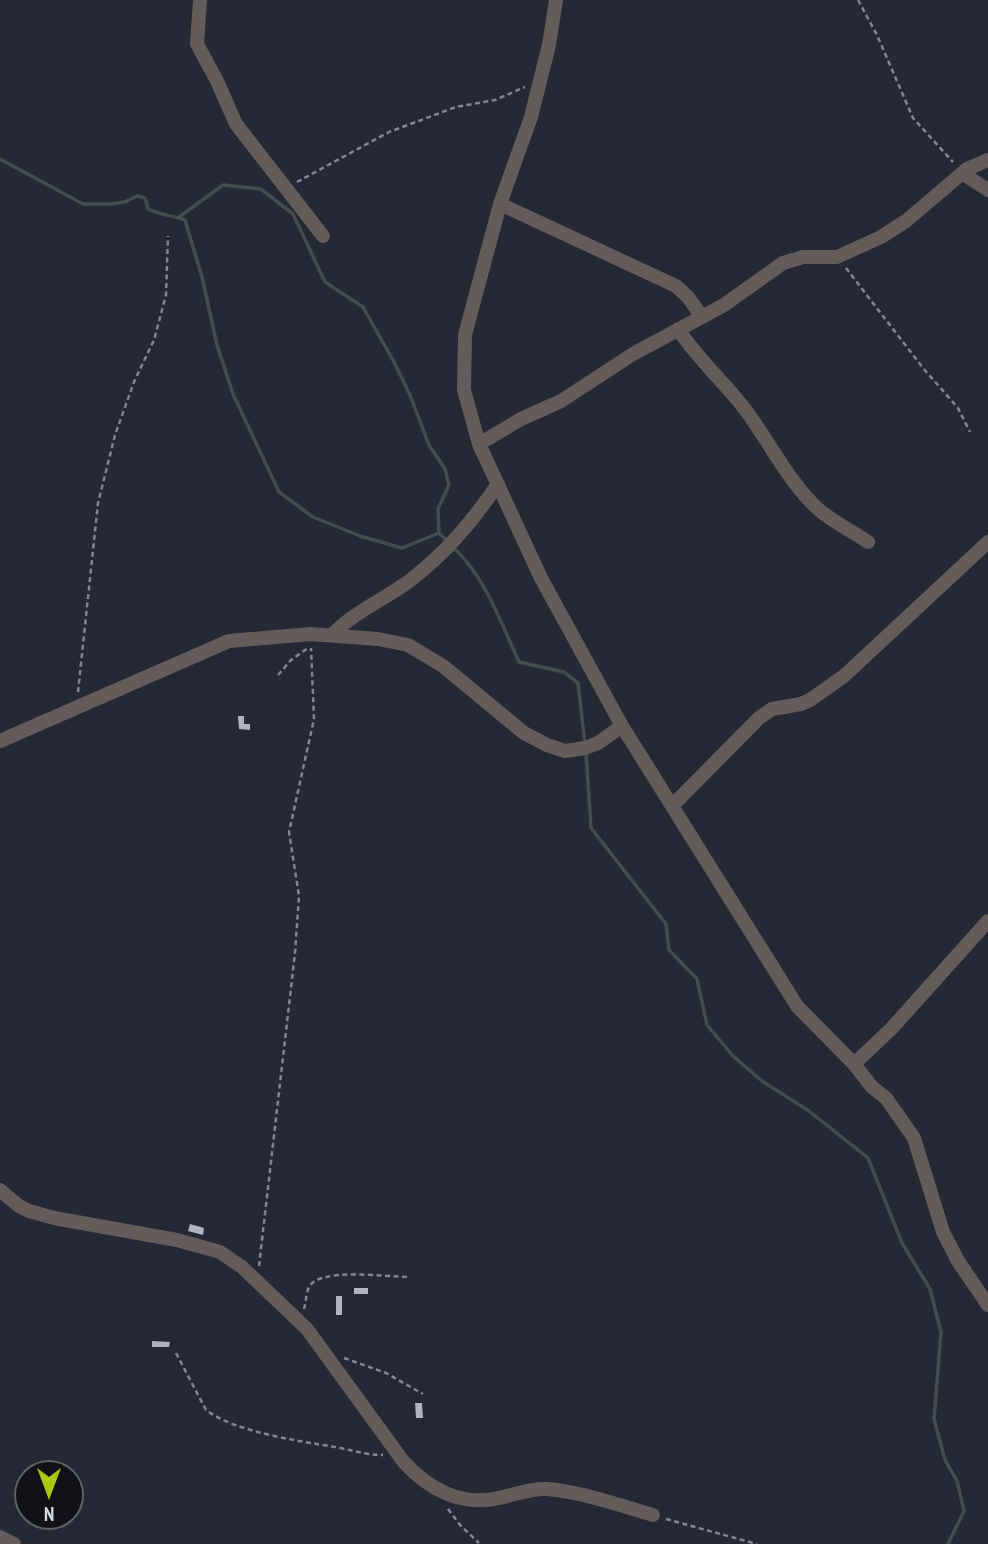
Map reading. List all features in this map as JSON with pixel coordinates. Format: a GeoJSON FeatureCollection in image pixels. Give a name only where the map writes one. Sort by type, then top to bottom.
{"type":"FeatureCollection","features":[{"type":"Feature","properties":{"kind":"street"},"geometry":{"type":"LineString","coordinates":[[200,0],[195,36],[200,54],[217,81],[236,124],[323,236]]}},
{"type":"Feature","properties":{"kind":"street"},"geometry":{"type":"LineString","coordinates":[[556,0],[549,45],[531,117],[500,204],[465,335],[464,390],[479,444],[541,578],[622,726],[797,1006],[872,1087],[886,1098],[914,1138],[943,1232],[958,1261],[988,1305]]}},
{"type":"Feature","properties":{"kind":"street"},"geometry":{"type":"LineString","coordinates":[[479,444],[561,401],[622,361],[754,286],[783,263],[803,257],[837,257],[881,237],[906,221],[973,165],[988,160]]}},
{"type":"Feature","properties":{"kind":"street"},"geometry":{"type":"LineString","coordinates":[[963,173],[988,190]]}},
{"type":"Feature","properties":{"kind":"street"},"geometry":{"type":"LineString","coordinates":[[500,204],[676,286],[688,297],[702,317]]}},
{"type":"Feature","properties":{"kind":"street"},"geometry":{"type":"LineString","coordinates":[[678,329],[698,358],[748,414],[810,500],[819,510],[868,542]]}},
{"type":"Feature","properties":{"kind":"street"},"geometry":{"type":"LineString","coordinates":[[333,634],[347,620],[408,582],[451,545],[472,522],[498,484]]}},
{"type":"Feature","properties":{"kind":"street"},"geometry":{"type":"LineString","coordinates":[[673,805],[759,718],[772,709],[810,700],[844,676],[988,542]]}},
{"type":"Feature","properties":{"kind":"street"},"geometry":{"type":"LineString","coordinates":[[0,741],[229,640],[333,634],[378,639],[408,646],[443,666],[524,733],[547,746],[565,751],[585,748],[598,743],[622,726]]}},
{"type":"Feature","properties":{"kind":"street"},"geometry":{"type":"LineString","coordinates":[[853,1064],[892,1028],[988,921]]}},
{"type":"Feature","properties":{"kind":"street"},"geometry":{"type":"LineString","coordinates":[[0,1190],[19,1206],[54,1218],[177,1240],[220,1252],[242,1267],[302,1323],[399,1456],[415,1474],[435,1488],[461,1500],[480,1502],[544,1489],[578,1493],[653,1515]]}},
{"type":"Feature","properties":{"kind":"street"},"geometry":{"type":"LineString","coordinates":[[0,1208],[19,1206]]}},
{"type":"Feature","properties":{"kind":"street"},"geometry":{"type":"LineString","coordinates":[[0,1537],[14,1544]]}},
{"type":"Feature","properties":{"kind":"path"},"geometry":{"type":"LineString","coordinates":[[858,0],[913,118],[963,173]]}},
{"type":"Feature","properties":{"kind":"path"},"geometry":{"type":"LineString","coordinates":[[285,188],[389,132],[456,107],[495,100],[540,79]]}},
{"type":"Feature","properties":{"kind":"path"},"geometry":{"type":"LineString","coordinates":[[76,706],[98,503],[115,435],[134,382],[155,340],[166,295],[169,236]]}},
{"type":"Feature","properties":{"kind":"path"},"geometry":{"type":"LineString","coordinates":[[837,257],[923,368],[958,408],[970,432]]}},
{"type":"Feature","properties":{"kind":"path"},"geometry":{"type":"LineString","coordinates":[[257,1281],[295,953],[299,896],[289,832],[314,719],[311,647],[290,660],[278,676]]}},
{"type":"Feature","properties":{"kind":"path"},"geometry":{"type":"LineString","coordinates":[[302,1323],[309,1287],[323,1276],[348,1274],[409,1277]]}},
{"type":"Feature","properties":{"kind":"path"},"geometry":{"type":"LineString","coordinates":[[324,1352],[386,1373],[423,1394]]}},
{"type":"Feature","properties":{"kind":"path"},"geometry":{"type":"LineString","coordinates":[[176,1353],[206,1410],[214,1416],[246,1428],[301,1441],[366,1455],[399,1456]]}},
{"type":"Feature","properties":{"kind":"path"},"geometry":{"type":"LineString","coordinates":[[435,1488],[460,1525],[479,1543]]}},
{"type":"Feature","properties":{"kind":"path"},"geometry":{"type":"LineString","coordinates":[[653,1515],[757,1544]]}},
{"type":"Feature","properties":{"kind":"building"},"geometry":{"type":"Polygon","coordinates":[[[238,716],[244,716],[244,724],[250,724],[250,730],[239,729],[238,716]]]}},
{"type":"Feature","properties":{"kind":"building"},"geometry":{"type":"Polygon","coordinates":[[[190,1224],[204,1228],[203,1235],[188,1231],[190,1224]]]}},
{"type":"Feature","properties":{"kind":"building"},"geometry":{"type":"Polygon","coordinates":[[[354,1288],[368,1288],[368,1294],[354,1294],[354,1288]]]}},
{"type":"Feature","properties":{"kind":"building"},"geometry":{"type":"Polygon","coordinates":[[[336,1296],[342,1296],[342,1315],[336,1315],[336,1296]]]}},
{"type":"Feature","properties":{"kind":"building"},"geometry":{"type":"Polygon","coordinates":[[[152,1341],[170,1342],[169,1347],[152,1347],[152,1341]]]}},
{"type":"Feature","properties":{"kind":"building"},"geometry":{"type":"Polygon","coordinates":[[[415,1403],[422,1403],[423,1418],[416,1418],[415,1403]]]}},
{"type":"Feature","properties":{"kind":"waterway"},"geometry":{"type":"LineString","coordinates":[[0,159],[83,204],[125,202],[137,196],[145,198],[148,209],[185,220],[202,277],[217,345],[233,394],[279,492],[313,517],[360,536],[402,548],[439,533],[448,542]]}},
{"type":"Feature","properties":{"kind":"waterway"},"geometry":{"type":"LineString","coordinates":[[179,217],[223,185],[261,189],[293,214],[325,282],[363,307],[410,395],[429,445],[445,469],[449,485],[438,509],[439,533]]}},
{"type":"Feature","properties":{"kind":"waterway"},"geometry":{"type":"LineString","coordinates":[[454,548],[484,587],[519,662],[564,672],[578,683],[585,745]]}},
{"type":"Feature","properties":{"kind":"waterway"},"geometry":{"type":"LineString","coordinates":[[586,752],[591,828],[666,924],[669,950],[697,979],[707,1025],[733,1056],[762,1081],[809,1111],[868,1158],[902,1243],[930,1289],[941,1332],[934,1419],[945,1460],[957,1481],[964,1511],[948,1544]]}}]}
